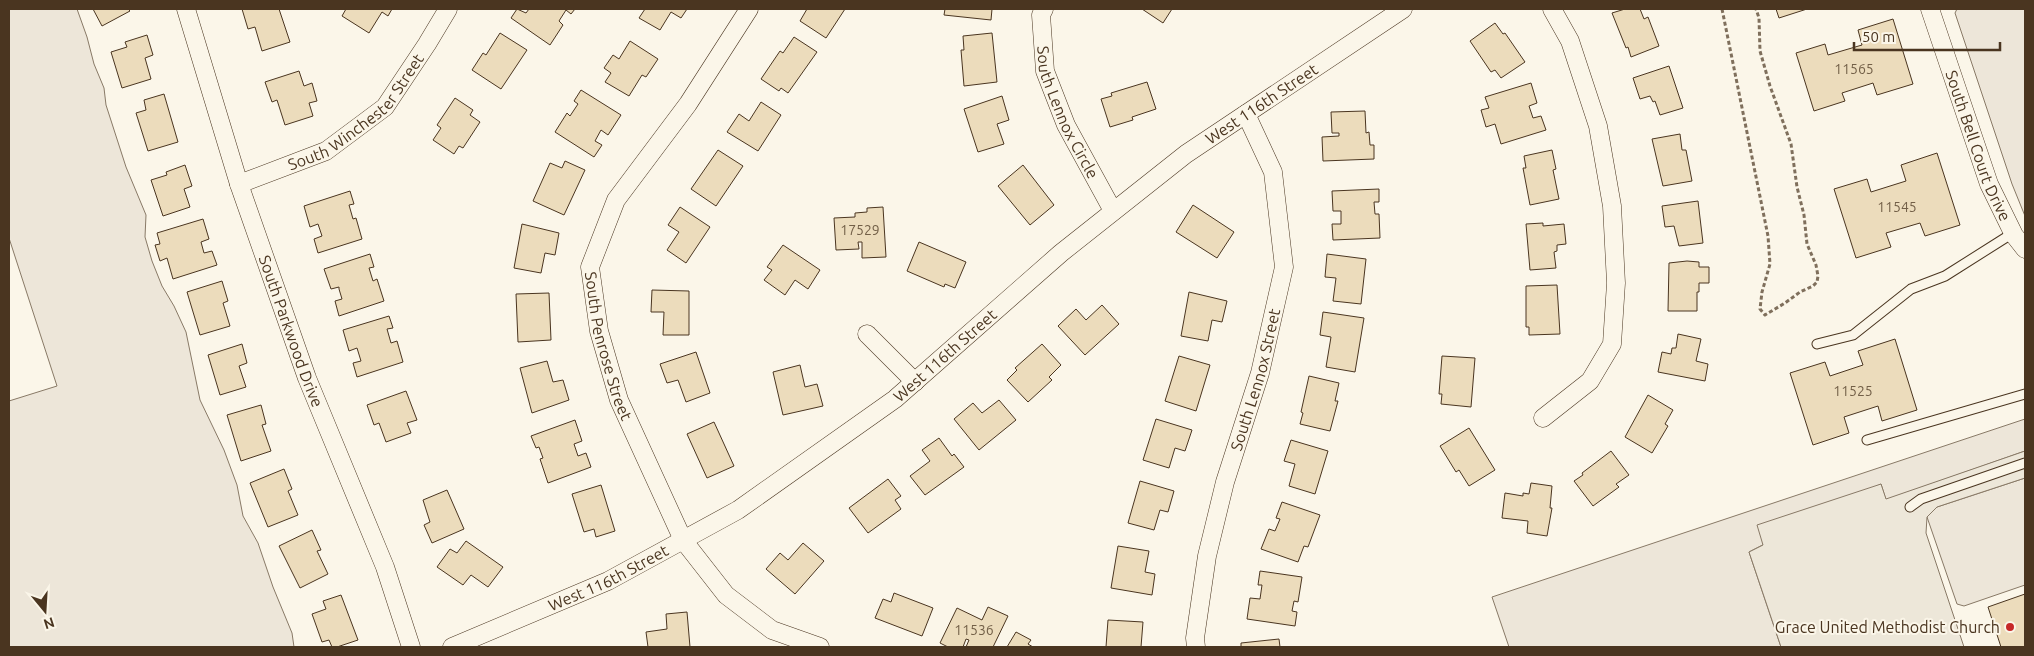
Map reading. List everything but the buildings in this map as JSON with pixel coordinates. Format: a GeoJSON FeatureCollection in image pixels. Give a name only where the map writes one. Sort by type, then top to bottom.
{"type":"FeatureCollection","features":[{"type":"Feature","properties":{"kind":"street","name":"South Parkwood Drive"},"geometry":{"type":"LineString","coordinates":[[186,9],[239,184],[307,378],[385,566],[411,647]]}},
{"type":"Feature","properties":{"kind":"street","name":"South Winchester Street"},"geometry":{"type":"LineString","coordinates":[[239,184],[326,151],[385,107],[448,9]]}},
{"type":"Feature","properties":{"kind":"street","name":"South Penrose Street"},"geometry":{"type":"LineString","coordinates":[[749,9],[688,104],[616,200],[590,267],[599,331],[619,400],[683,540],[726,595],[772,630],[820,647]]}},
{"type":"Feature","properties":{"kind":"street","name":"South Lennox Circle"},"geometry":{"type":"LineString","coordinates":[[1044,9],[1041,15],[1045,71],[1066,125],[1113,211]]}},
{"type":"Feature","properties":{"kind":"street"},"geometry":{"type":"LineString","coordinates":[[1543,418],[1590,381],[1612,344],[1616,283],[1612,206],[1598,126],[1570,41],[1552,9]]}},
{"type":"Feature","properties":{"kind":"street","name":"South Bell Court Drive"},"geometry":{"type":"LineString","coordinates":[[1930,9],[1989,184],[2013,233],[2025,249]]}},
{"type":"Feature","properties":{"kind":"street","name":"West 116th Street"},"geometry":{"type":"LineString","coordinates":[[452,647],[608,581],[738,510],[895,399],[1061,253],[1186,154],[1396,11]]}},
{"type":"Feature","properties":{"kind":"street","name":"South Lennox Street"},"geometry":{"type":"LineString","coordinates":[[1196,647],[1195,638],[1207,556],[1225,482],[1260,373],[1284,267],[1273,172],[1246,114]]}},
{"type":"Feature","properties":{"kind":"street"},"geometry":{"type":"LineString","coordinates":[[867,334],[915,382]]}},
{"type":"Feature","properties":{"kind":"lane"},"geometry":{"type":"LineString","coordinates":[[1817,344],[1853,336],[1911,289],[1945,276],[2013,233]]}},
{"type":"Feature","properties":{"kind":"lane"},"geometry":{"type":"LineString","coordinates":[[1867,440],[2025,394]]}},
{"type":"Feature","properties":{"kind":"lane"},"geometry":{"type":"LineString","coordinates":[[1910,507],[1921,499],[2025,464]]}},
{"type":"Feature","properties":{"kind":"path"},"geometry":{"type":"LineString","coordinates":[[1722,9],[1768,236],[1770,264],[1762,292],[1760,308],[1765,315],[1786,304],[1800,292],[1813,286],[1817,282],[1818,276],[1816,265],[1807,244],[1804,215],[1797,187],[1791,144],[1770,86],[1760,51],[1759,18],[1756,9]]}},
{"type":"Feature","properties":{"kind":"shaded area"},"geometry":{"type":"Polygon","coordinates":[[[9,9],[77,9],[94,64],[104,88],[106,105],[126,167],[146,215],[145,237],[152,261],[162,286],[186,332],[200,400],[224,450],[237,485],[243,516],[258,543],[273,587],[292,633],[294,647],[9,647],[9,401],[57,386],[9,238],[9,9]]]}},
{"type":"Feature","properties":{"kind":"shaded area"},"geometry":{"type":"Polygon","coordinates":[[[1957,9],[2025,9],[2025,216],[2012,184],[1955,13],[1957,9]]]}},
{"type":"Feature","properties":{"kind":"shaded area"},"geometry":{"type":"Polygon","coordinates":[[[2025,419],[2025,451],[1886,500],[1881,484],[1749,552],[1781,647],[1509,647],[1492,597],[2025,419]]]}},
{"type":"Feature","properties":{"kind":"shaded area"},"geometry":{"type":"Polygon","coordinates":[[[2025,451],[2025,478],[1937,507],[1927,517],[1926,533],[1964,647],[1781,647],[1749,552],[1763,545],[1757,525],[1881,484],[1886,499],[2025,451]]]}},
{"type":"Feature","properties":{"kind":"shaded area"},"geometry":{"type":"Polygon","coordinates":[[[2025,478],[2025,585],[1964,606],[1957,604],[1927,517],[1937,507],[2025,478]]]}},
{"type":"Feature","properties":{"kind":"place","name":"Grace United Methodist Church"},"geometry":{"type":"Point","coordinates":[2010,627]}}]}
